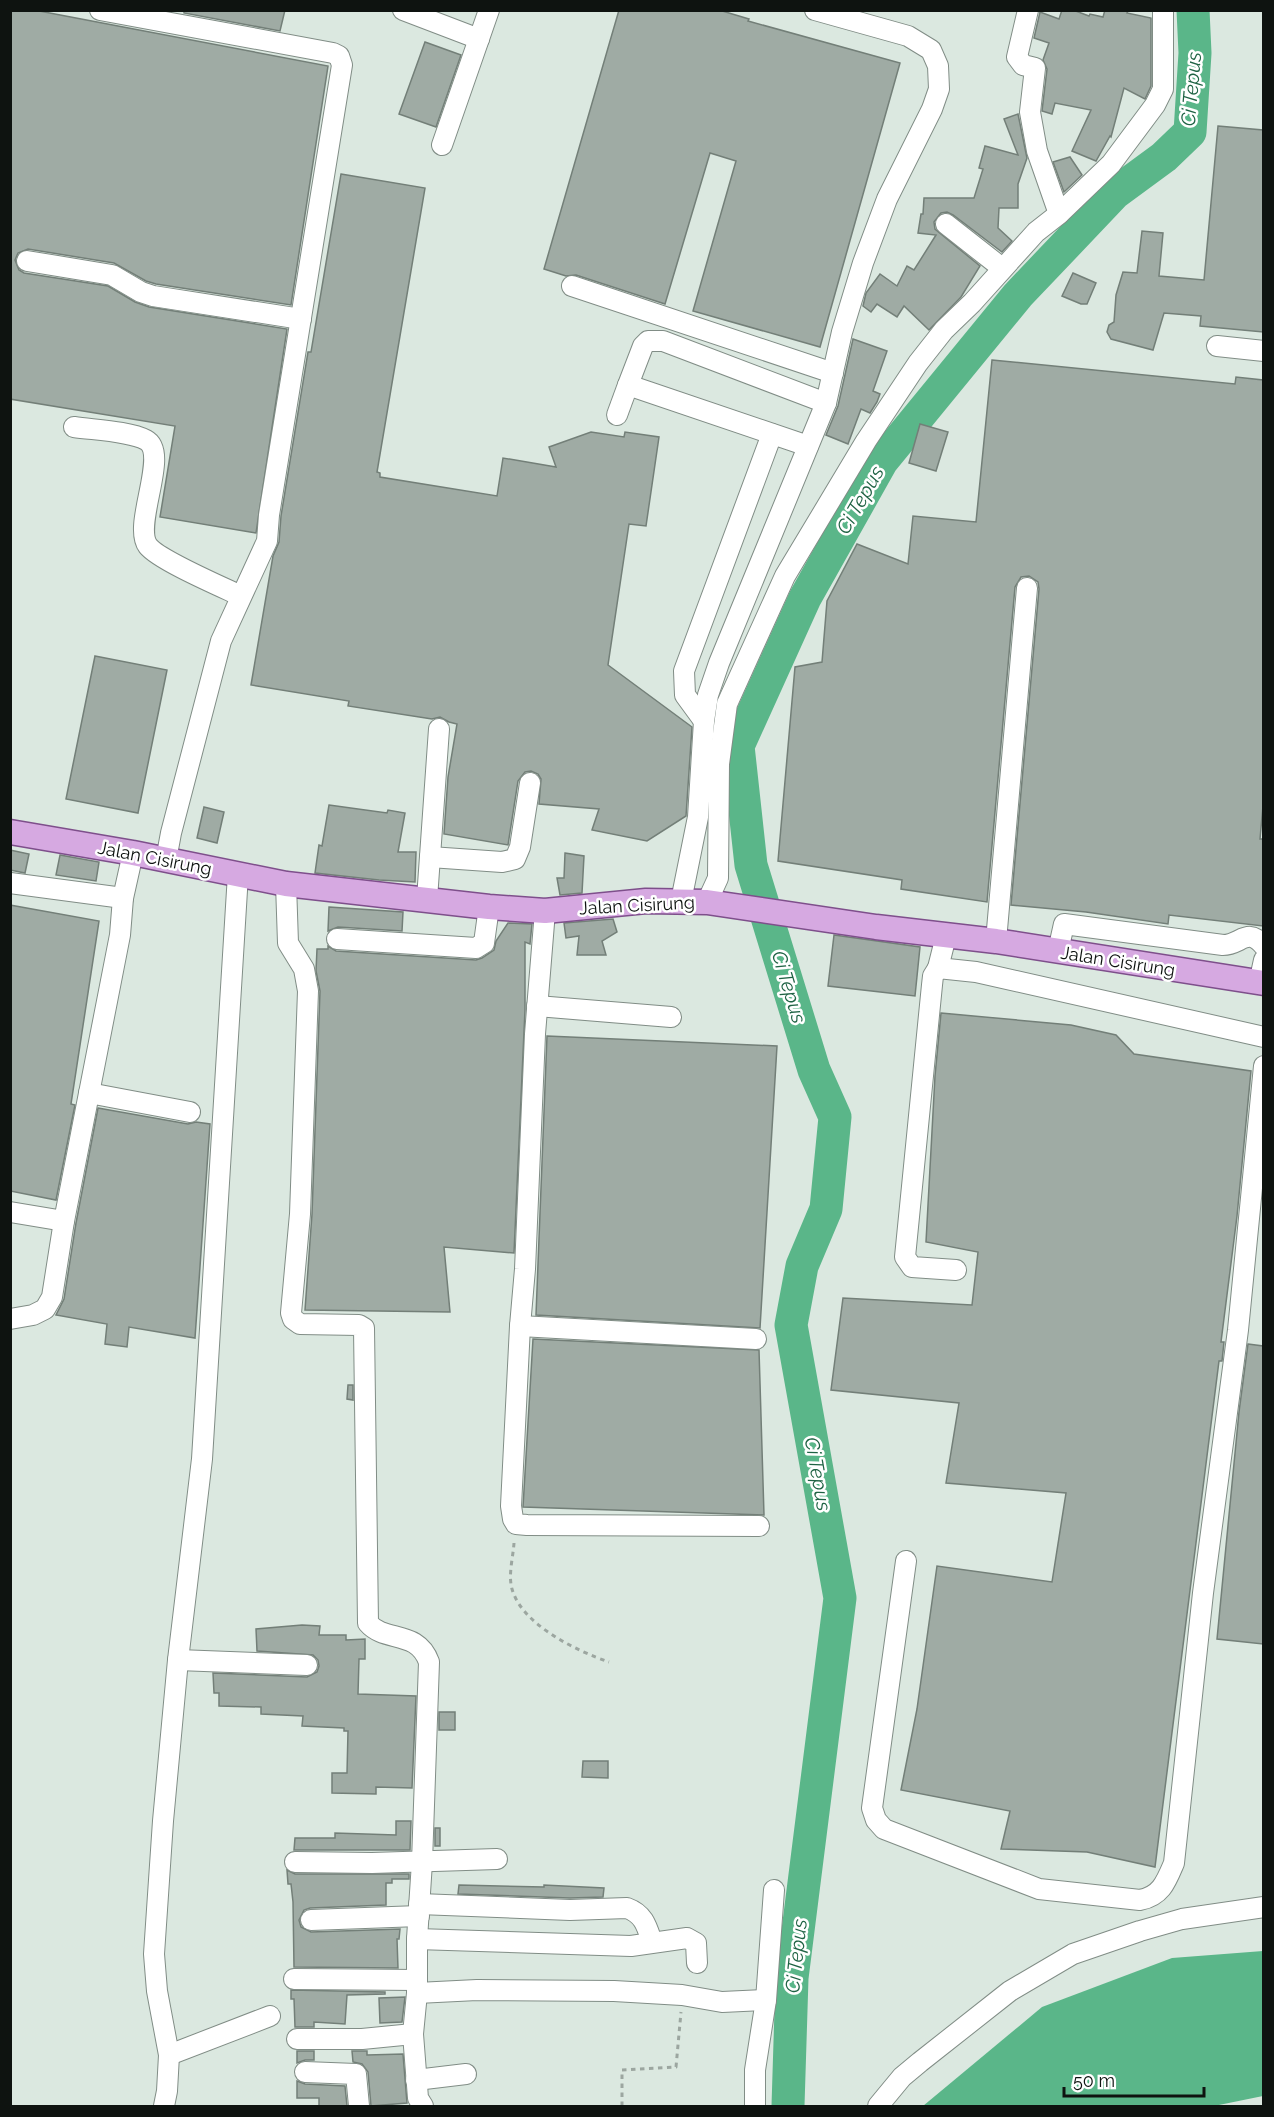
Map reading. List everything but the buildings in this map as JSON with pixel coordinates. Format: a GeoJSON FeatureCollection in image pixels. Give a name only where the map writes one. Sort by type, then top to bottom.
{"type":"FeatureCollection","features":[{"type":"Feature","properties":{"kind":"main road","name":"Jalan Cisirung"},"geometry":{"type":"LineString","coordinates":[[10,832],[133,853],[286,884],[489,907],[545,911],[646,901],[707,902],[1058,951],[1262,975]]}},
{"type":"Feature","properties":{"kind":"street"},"geometry":{"type":"LineString","coordinates":[[100,10],[180,17],[333,52],[341,60],[269,515],[267,541],[221,641],[166,860]]}},
{"type":"Feature","properties":{"kind":"street"},"geometry":{"type":"LineString","coordinates":[[403,10],[479,39]]}},
{"type":"Feature","properties":{"kind":"street"},"geometry":{"type":"LineString","coordinates":[[442,145],[489,10]]}},
{"type":"Feature","properties":{"kind":"street"},"geometry":{"type":"LineString","coordinates":[[681,901],[698,817],[704,721],[708,696],[719,663],[826,403],[845,322],[883,209],[939,89],[938,66],[931,50],[908,36],[815,10]]}},
{"type":"Feature","properties":{"kind":"street"},"geometry":{"type":"LineString","coordinates":[[1028,10],[1017,57],[1023,65],[1035,68],[1031,122],[1037,151],[1059,214]]}},
{"type":"Feature","properties":{"kind":"street"},"geometry":{"type":"LineString","coordinates":[[707,902],[718,878],[719,764],[727,704],[780,587],[866,441],[918,363],[944,330],[972,303],[1036,232],[1059,214],[1111,164],[1155,105],[1162,89],[1163,10]]}},
{"type":"Feature","properties":{"kind":"street"},"geometry":{"type":"LineString","coordinates":[[946,224],[1002,268]]}},
{"type":"Feature","properties":{"kind":"street"},"geometry":{"type":"LineString","coordinates":[[27,261],[112,275],[141,292],[153,296],[301,319]]}},
{"type":"Feature","properties":{"kind":"street"},"geometry":{"type":"LineString","coordinates":[[572,286],[833,373]]}},
{"type":"Feature","properties":{"kind":"street"},"geometry":{"type":"LineString","coordinates":[[617,415],[643,346],[648,341],[663,341],[826,403]]}},
{"type":"Feature","properties":{"kind":"street"},"geometry":{"type":"LineString","coordinates":[[1217,346],[1263,351]]}},
{"type":"Feature","properties":{"kind":"street"},"geometry":{"type":"LineString","coordinates":[[628,385],[808,446]]}},
{"type":"Feature","properties":{"kind":"street"},"geometry":{"type":"LineString","coordinates":[[74,427],[133,436],[148,441],[153,448],[155,462],[143,536],[149,547],[184,568],[241,596]]}},
{"type":"Feature","properties":{"kind":"street"},"geometry":{"type":"LineString","coordinates":[[704,721],[685,694],[684,671],[772,434]]}},
{"type":"Feature","properties":{"kind":"street"},"geometry":{"type":"LineString","coordinates":[[996,941],[1027,588]]}},
{"type":"Feature","properties":{"kind":"street"},"geometry":{"type":"LineString","coordinates":[[427,900],[439,729]]}},
{"type":"Feature","properties":{"kind":"street"},"geometry":{"type":"LineString","coordinates":[[430,857],[502,862],[515,859],[519,854],[530,783]]}},
{"type":"Feature","properties":{"kind":"street"},"geometry":{"type":"LineString","coordinates":[[10,1319],[33,1315],[45,1309],[52,1297],[64,1221],[120,935],[123,898],[133,853]]}},
{"type":"Feature","properties":{"kind":"street"},"geometry":{"type":"LineString","coordinates":[[164,2106],[169,2055],[157,1991],[154,1954],[178,1660],[201,1459],[238,874]]}},
{"type":"Feature","properties":{"kind":"street"},"geometry":{"type":"LineString","coordinates":[[10,883],[123,898]]}},
{"type":"Feature","properties":{"kind":"street"},"geometry":{"type":"LineString","coordinates":[[286,884],[288,943],[304,969],[308,991],[300,1214],[291,1313],[293,1319],[300,1324],[359,1325],[364,1328],[368,1623],[375,1629],[414,1642],[423,1650],[429,1662],[417,1987],[413,2034],[418,2097],[423,2106]]}},
{"type":"Feature","properties":{"kind":"street"},"geometry":{"type":"LineString","coordinates":[[337,939],[476,948],[484,942],[489,907]]}},
{"type":"Feature","properties":{"kind":"street"},"geometry":{"type":"LineString","coordinates":[[545,911],[537,1006],[525,1269],[520,1326],[511,1506],[513,1519],[516,1524],[759,1526]]}},
{"type":"Feature","properties":{"kind":"street"},"geometry":{"type":"LineString","coordinates":[[1058,951],[1064,924],[1224,945],[1235,943],[1242,937],[1249,936],[1256,938],[1263,946]]}},
{"type":"Feature","properties":{"kind":"street"},"geometry":{"type":"LineString","coordinates":[[946,936],[938,968],[933,976],[905,1257],[912,1267],[956,1270]]}},
{"type":"Feature","properties":{"kind":"street"},"geometry":{"type":"LineString","coordinates":[[938,968],[976,972],[1263,1037]]}},
{"type":"Feature","properties":{"kind":"street"},"geometry":{"type":"LineString","coordinates":[[537,1006],[671,1017]]}},
{"type":"Feature","properties":{"kind":"street"},"geometry":{"type":"LineString","coordinates":[[906,1561],[872,1808],[876,1820],[884,1829],[1038,1888],[1140,1900],[1153,1897],[1163,1889],[1174,1863],[1203,1593],[1238,1330],[1263,1066]]}},
{"type":"Feature","properties":{"kind":"street"},"geometry":{"type":"LineString","coordinates":[[89,1093],[190,1112]]}},
{"type":"Feature","properties":{"kind":"street"},"geometry":{"type":"LineString","coordinates":[[10,1212],[64,1221]]}},
{"type":"Feature","properties":{"kind":"street"},"geometry":{"type":"LineString","coordinates":[[520,1326],[756,1339]]}},
{"type":"Feature","properties":{"kind":"street"},"geometry":{"type":"LineString","coordinates":[[178,1660],[307,1665]]}},
{"type":"Feature","properties":{"kind":"street"},"geometry":{"type":"LineString","coordinates":[[295,1862],[422,1862],[497,1858]]}},
{"type":"Feature","properties":{"kind":"street"},"geometry":{"type":"LineString","coordinates":[[755,2106],[754,2070],[766,2000],[774,1890]]}},
{"type":"Feature","properties":{"kind":"street"},"geometry":{"type":"LineString","coordinates":[[878,2106],[902,2077],[1010,1991],[1073,1954],[1182,1919],[1263,1907]]}},
{"type":"Feature","properties":{"kind":"street"},"geometry":{"type":"LineString","coordinates":[[311,1920],[419,1910],[627,1908],[644,1920],[652,1942]]}},
{"type":"Feature","properties":{"kind":"street"},"geometry":{"type":"LineString","coordinates":[[417,1939],[631,1946],[687,1938],[696,1943],[697,1963]]}},
{"type":"Feature","properties":{"kind":"street"},"geometry":{"type":"LineString","coordinates":[[294,1979],[417,1987],[614,1991],[682,1995],[722,2002],[766,2000]]}},
{"type":"Feature","properties":{"kind":"street"},"geometry":{"type":"LineString","coordinates":[[169,2055],[270,2016]]}},
{"type":"Feature","properties":{"kind":"street"},"geometry":{"type":"LineString","coordinates":[[297,2039],[362,2039],[413,2034]]}},
{"type":"Feature","properties":{"kind":"street"},"geometry":{"type":"LineString","coordinates":[[305,2072],[355,2073],[359,2106]]}},
{"type":"Feature","properties":{"kind":"street"},"geometry":{"type":"LineString","coordinates":[[416,2080],[466,2074]]}},
{"type":"Feature","properties":{"kind":"path"},"geometry":{"type":"LineString","coordinates":[[516,1524],[511,1587],[522,1610],[556,1638],[609,1662]]}},
{"type":"Feature","properties":{"kind":"path"},"geometry":{"type":"LineString","coordinates":[[622,2106],[622,2070],[676,2067],[682,1995]]}},
{"type":"Feature","properties":{"kind":"shaded area"},"geometry":{"type":"Polygon","coordinates":[[[1263,1951],[1263,2096],[1214,2106],[923,2106],[1042,2007],[1172,1958],[1263,1951]]]}},
{"type":"Feature","properties":{"kind":"waterway","name":"Ci Tepus"},"geometry":{"type":"LineString","coordinates":[[788,2106],[792,1978],[840,1598],[791,1325],[802,1266],[826,1209],[835,1117],[814,1070],[751,865],[738,746],[805,598],[882,461],[1018,295],[1115,193],[1164,157],[1190,132],[1195,53],[1193,10]]}}]}
